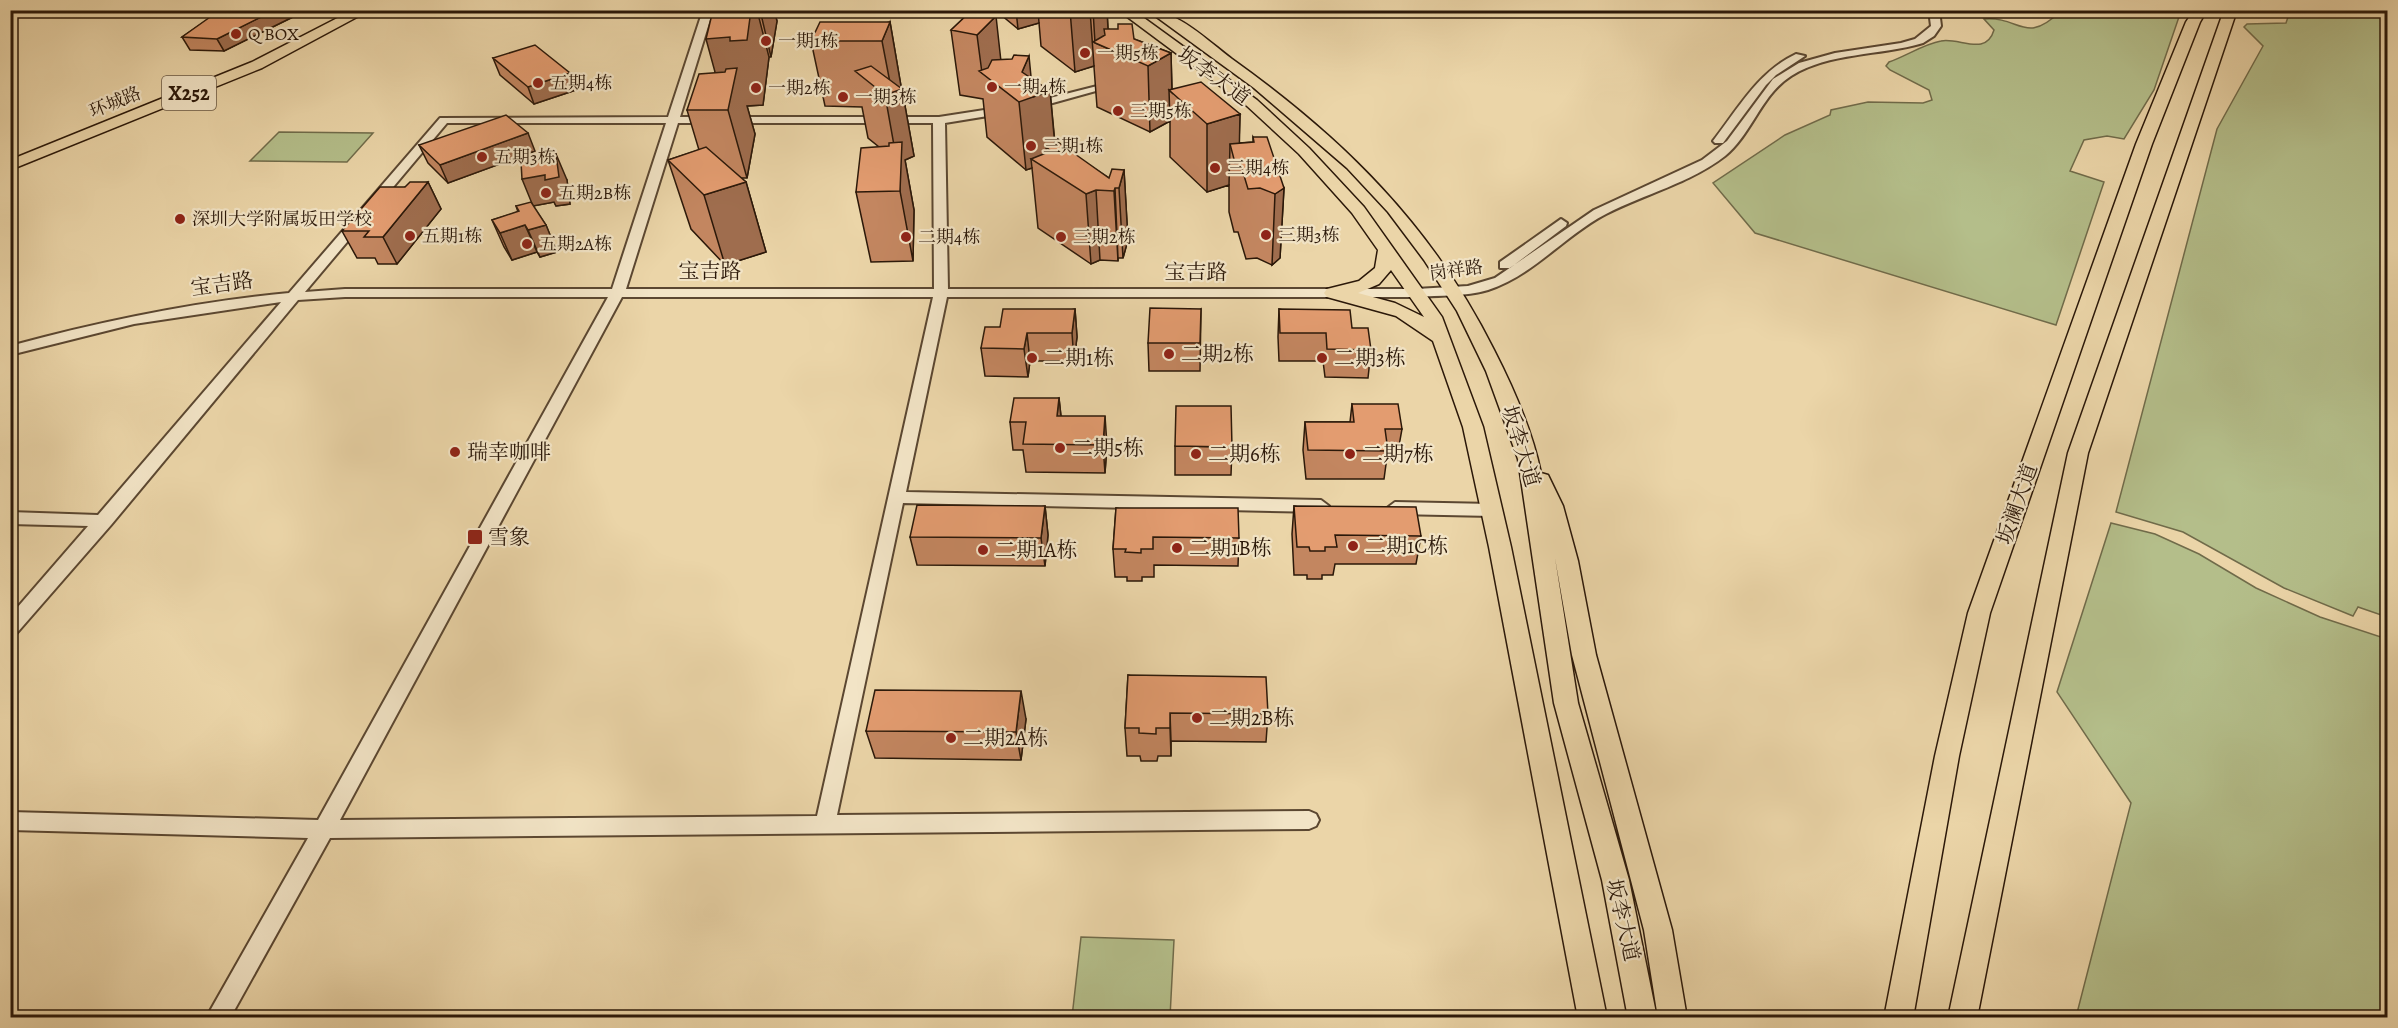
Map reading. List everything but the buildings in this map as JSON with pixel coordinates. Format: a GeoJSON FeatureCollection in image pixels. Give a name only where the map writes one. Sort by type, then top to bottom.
{"type":"FeatureCollection","features":[{"type":"Feature","properties":{"kind":"main road","name":"环城路"},"geometry":{"type":"LineString","coordinates":[[10,166],[257,65],[364,10]]}},
{"type":"Feature","properties":{"kind":"main road"},"geometry":{"type":"LineString","coordinates":[[336,26],[379,10]]}},
{"type":"Feature","properties":{"kind":"main road","name":"坂李大道"},"geometry":{"type":"LineString","coordinates":[[1124,10],[1252,103],[1304,151],[1342,193],[1433,317],[1473,427],[1492,510],[1593,1017]]}},
{"type":"Feature","properties":{"kind":"main road","name":"坂李大道"},"geometry":{"type":"LineString","coordinates":[[1153,10],[1254,79],[1354,164],[1401,217],[1453,288],[1484,346],[1510,406],[1528,459],[1540,518],[1555,647],[1564,693],[1619,899],[1642,1017]]}},
{"type":"Feature","properties":{"kind":"main road","name":"坂澜大道"},"geometry":{"type":"LineString","coordinates":[[1898,1017],[1947,756],[1979,613],[2145,144],[2193,22],[2201,10]]}},
{"type":"Feature","properties":{"kind":"main road"},"geometry":{"type":"LineString","coordinates":[[1962,1017],[2078,453],[2231,10]]}},
{"type":"Feature","properties":{"kind":"main road","name":"环城路"},"geometry":{"type":"LineString","coordinates":[[10,153],[176,88],[330,14]]}},
{"type":"Feature","properties":{"kind":"main road"},"geometry":{"type":"LineString","coordinates":[[1333,293],[1365,286],[1377,278],[1384,270],[1387,260],[1386,250]]}},
{"type":"Feature","properties":{"kind":"main road"},"geometry":{"type":"LineString","coordinates":[[1333,293],[1405,313],[1431,330],[1443,344]]}},
{"type":"Feature","properties":{"kind":"main road"},"geometry":{"type":"LineString","coordinates":[[1528,459],[1553,506],[1567,561],[1584,655],[1658,930],[1672,1017]]}},
{"type":"Feature","properties":{"kind":"street"},"geometry":{"type":"LineString","coordinates":[[218,1017],[324,829],[618,292],[708,10]]}},
{"type":"Feature","properties":{"kind":"street","name":"岗祥路"},"geometry":{"type":"LineString","coordinates":[[1453,288],[1499,269],[1579,212],[1678,168],[1708,150],[1731,129],[1765,77],[1784,63],[1823,50],[1886,43],[1909,37],[1922,27],[1925,20],[1923,10]]}},
{"type":"Feature","properties":{"kind":"street","name":"岗祥路"},"geometry":{"type":"LineString","coordinates":[[1416,293],[1453,288],[1482,288],[1509,275],[1568,231],[1598,213],[1705,164],[1733,143],[1751,121],[1772,86],[1796,69],[1828,57],[1903,46],[1925,38],[1936,26],[1934,10]]}},
{"type":"Feature","properties":{"kind":"street"},"geometry":{"type":"LineString","coordinates":[[10,629],[105,521],[444,120],[939,120],[1052,102],[1130,77]]}},
{"type":"Feature","properties":{"kind":"street"},"geometry":{"type":"LineString","coordinates":[[825,825],[941,293],[939,120]]}},
{"type":"Feature","properties":{"kind":"street","name":"宝吉路"},"geometry":{"type":"LineString","coordinates":[[10,351],[162,315],[295,296],[369,292],[1416,293]]}},
{"type":"Feature","properties":{"kind":"street"},"geometry":{"type":"LineString","coordinates":[[896,497],[1332,507]]}},
{"type":"Feature","properties":{"kind":"street"},"geometry":{"type":"LineString","coordinates":[[1380,508],[1492,510]]}},
{"type":"Feature","properties":{"kind":"street"},"geometry":{"type":"LineString","coordinates":[[10,518],[105,521]]}},
{"type":"Feature","properties":{"kind":"street"},"geometry":{"type":"LineString","coordinates":[[10,821],[324,829],[1309,820]]}},
{"type":"Feature","properties":{"kind":"green space"},"geometry":{"type":"Polygon","coordinates":[[[2061,11],[2181,11],[2154,90],[2124,139],[2107,136],[2084,140],[2070,171],[2104,182],[2056,325],[1755,233],[1713,183],[1785,135],[1830,115],[1831,110],[1868,102],[1923,103],[1932,100],[1929,90],[1890,70],[1886,66],[1889,62],[1941,41],[1985,43],[1994,30],[1984,19],[1996,19],[2030,28],[2039,27],[2061,11]]]}},
{"type":"Feature","properties":{"kind":"green space"},"geometry":{"type":"Polygon","coordinates":[[[2278,11],[2364,11],[2388,17],[2387,617],[2358,607],[2353,616],[2284,588],[2183,532],[2116,512],[2217,129],[2263,46],[2244,27],[2247,24],[2286,23],[2288,17],[2278,11]]]}},
{"type":"Feature","properties":{"kind":"green space"},"geometry":{"type":"Polygon","coordinates":[[[279,132],[373,133],[347,162],[250,161],[279,132]]]}},
{"type":"Feature","properties":{"kind":"green space"},"geometry":{"type":"Polygon","coordinates":[[[2111,523],[2155,534],[2199,554],[2256,588],[2320,617],[2387,639],[2387,1017],[2076,1017],[2131,803],[2057,692],[2111,523]]]}},
{"type":"Feature","properties":{"kind":"green space"},"geometry":{"type":"Polygon","coordinates":[[[1081,937],[1174,940],[1170,1017],[1072,1017],[1081,937]]]}},
{"type":"Feature","properties":{"kind":"place","name":"Q BOX"},"geometry":{"type":"Point","coordinates":[236,34]}},
{"type":"Feature","properties":{"kind":"place","name":"一期1栋"},"geometry":{"type":"Point","coordinates":[766,41]}},
{"type":"Feature","properties":{"kind":"place","name":"一期5栋"},"geometry":{"type":"Point","coordinates":[1085,53]}},
{"type":"Feature","properties":{"kind":"place","name":"五期4栋"},"geometry":{"type":"Point","coordinates":[538,83]}},
{"type":"Feature","properties":{"kind":"place","name":"一期4栋"},"geometry":{"type":"Point","coordinates":[992,87]}},
{"type":"Feature","properties":{"kind":"place","name":"一期2栋"},"geometry":{"type":"Point","coordinates":[756,88]}},
{"type":"Feature","properties":{"kind":"place","name":"一期3栋"},"geometry":{"type":"Point","coordinates":[843,97]}},
{"type":"Feature","properties":{"kind":"place","name":"三期5栋"},"geometry":{"type":"Point","coordinates":[1118,111]}},
{"type":"Feature","properties":{"kind":"place","name":"三期1栋"},"geometry":{"type":"Point","coordinates":[1031,146]}},
{"type":"Feature","properties":{"kind":"place","name":"五期3栋"},"geometry":{"type":"Point","coordinates":[482,157]}},
{"type":"Feature","properties":{"kind":"place","name":"三期4栋"},"geometry":{"type":"Point","coordinates":[1215,168]}},
{"type":"Feature","properties":{"kind":"place","name":"五期2B栋"},"geometry":{"type":"Point","coordinates":[546,193]}},
{"type":"Feature","properties":{"kind":"place","name":"深圳大学附属坂田学校"},"geometry":{"type":"Point","coordinates":[180,219]}},
{"type":"Feature","properties":{"kind":"place","name":"三期3栋"},"geometry":{"type":"Point","coordinates":[1266,235]}},
{"type":"Feature","properties":{"kind":"place","name":"五期1栋"},"geometry":{"type":"Point","coordinates":[410,236]}},
{"type":"Feature","properties":{"kind":"place","name":"二期4栋"},"geometry":{"type":"Point","coordinates":[906,237]}},
{"type":"Feature","properties":{"kind":"place","name":"三期2栋"},"geometry":{"type":"Point","coordinates":[1061,237]}},
{"type":"Feature","properties":{"kind":"place","name":"五期2A栋"},"geometry":{"type":"Point","coordinates":[527,244]}},
{"type":"Feature","properties":{"kind":"place","name":"二期2栋"},"geometry":{"type":"Point","coordinates":[1169,354]}},
{"type":"Feature","properties":{"kind":"place","name":"二期1栋"},"geometry":{"type":"Point","coordinates":[1032,358]}},
{"type":"Feature","properties":{"kind":"place","name":"二期3栋"},"geometry":{"type":"Point","coordinates":[1322,358]}},
{"type":"Feature","properties":{"kind":"place","name":"二期5栋"},"geometry":{"type":"Point","coordinates":[1060,448]}},
{"type":"Feature","properties":{"kind":"place","name":"瑞幸咖啡"},"geometry":{"type":"Point","coordinates":[455,452]}},
{"type":"Feature","properties":{"kind":"place","name":"二期6栋"},"geometry":{"type":"Point","coordinates":[1196,454]}},
{"type":"Feature","properties":{"kind":"place","name":"二期7栋"},"geometry":{"type":"Point","coordinates":[1350,454]}},
{"type":"Feature","properties":{"kind":"place","name":"雪象"},"geometry":{"type":"Point","coordinates":[475,537]}},
{"type":"Feature","properties":{"kind":"place","name":"二期1C栋"},"geometry":{"type":"Point","coordinates":[1353,546]}},
{"type":"Feature","properties":{"kind":"place","name":"二期1B栋"},"geometry":{"type":"Point","coordinates":[1177,548]}},
{"type":"Feature","properties":{"kind":"place","name":"二期1A栋"},"geometry":{"type":"Point","coordinates":[983,550]}},
{"type":"Feature","properties":{"kind":"place","name":"二期2B栋"},"geometry":{"type":"Point","coordinates":[1197,718]}},
{"type":"Feature","properties":{"kind":"place","name":"二期2A栋"},"geometry":{"type":"Point","coordinates":[951,738]}}]}
